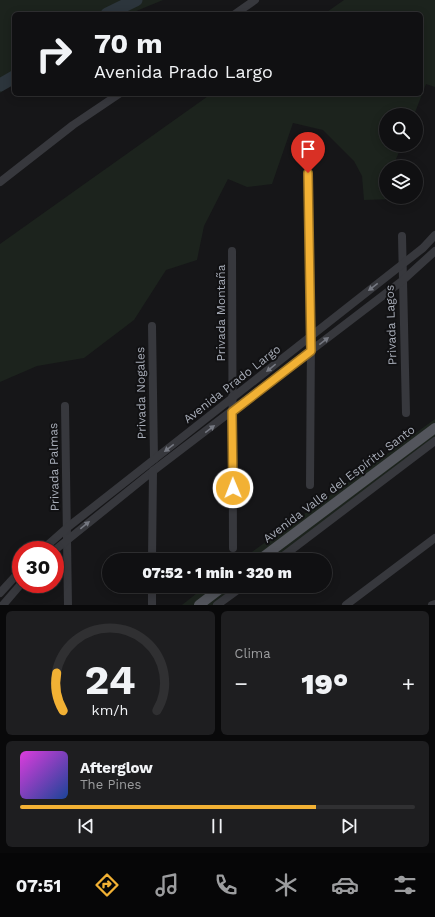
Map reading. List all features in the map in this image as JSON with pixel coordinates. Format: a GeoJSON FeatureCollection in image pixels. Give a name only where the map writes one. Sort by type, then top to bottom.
{"type":"FeatureCollection","features":[{"type":"Feature","properties":{"kind":"main road","name":"Avenida Valle del Espíritu Santo"},"geometry":{"type":"LineString","coordinates":[[268,553],[435,428]]}},
{"type":"Feature","properties":{"kind":"main road"},"geometry":{"type":"LineString","coordinates":[[199,605],[215,593]]}},
{"type":"Feature","properties":{"kind":"street"},"geometry":{"type":"LineString","coordinates":[[238,12],[255,0]]}},
{"type":"Feature","properties":{"kind":"street"},"geometry":{"type":"LineString","coordinates":[[0,182],[72,125],[116,96]]}},
{"type":"Feature","properties":{"kind":"street"},"geometry":{"type":"LineString","coordinates":[[308,173],[311,336],[310,485]]}},
{"type":"Feature","properties":{"kind":"street","name":"Avenida Prado Largo"},"geometry":{"type":"LineString","coordinates":[[52,541],[154,459],[233,399],[423,248],[435,235]]}},
{"type":"Feature","properties":{"kind":"street","name":"Privada Lagos"},"geometry":{"type":"LineString","coordinates":[[402,236],[406,413]]}},
{"type":"Feature","properties":{"kind":"street","name":"Privada Montaña"},"geometry":{"type":"LineString","coordinates":[[232,251],[233,548]]}},
{"type":"Feature","properties":{"kind":"street","name":"Avenida Prado Largo"},"geometry":{"type":"LineString","coordinates":[[64,542],[154,471],[402,281],[435,252]]}},
{"type":"Feature","properties":{"kind":"street","name":"Privada Nogales"},"geometry":{"type":"LineString","coordinates":[[152,326],[154,459]]}},
{"type":"Feature","properties":{"kind":"street","name":"Privada Palmas"},"geometry":{"type":"LineString","coordinates":[[65,406],[68,605]]}},
{"type":"Feature","properties":{"kind":"street"},"geometry":{"type":"LineString","coordinates":[[287,553],[435,441]]}},
{"type":"Feature","properties":{"kind":"street"},"geometry":{"type":"LineString","coordinates":[[152,553],[154,471]]}},
{"type":"Feature","properties":{"kind":"street"},"geometry":{"type":"LineString","coordinates":[[346,605],[435,538]]}},
{"type":"Feature","properties":{"kind":"street"},"geometry":{"type":"LineString","coordinates":[[0,593],[12,580]]}},
{"type":"Feature","properties":{"kind":"street"},"geometry":{"type":"LineString","coordinates":[[3,605],[13,593]]}},
{"type":"Feature","properties":{"kind":"street"},"geometry":{"type":"LineString","coordinates":[[152,593],[152,604]]}},
{"type":"Feature","properties":{"kind":"street"},"geometry":{"type":"LineString","coordinates":[[217,605],[233,593]]}},
{"type":"Feature","properties":{"kind":"shaded area"},"geometry":{"type":"Polygon","coordinates":[[[0,0],[163,0],[134,12],[12,12],[12,84],[0,93],[0,0]]]}},
{"type":"Feature","properties":{"kind":"shaded area"},"geometry":{"type":"Polygon","coordinates":[[[344,0],[435,0],[435,87],[426,84],[423,92],[423,12],[327,12],[344,0]]]}},
{"type":"Feature","properties":{"kind":"shaded area"},"geometry":{"type":"Polygon","coordinates":[[[208,96],[421,96],[417,108],[379,108],[379,152],[399,152],[396,160],[379,160],[379,200],[364,200],[362,176],[354,161],[323,130],[293,123],[272,184],[247,187],[228,179],[204,226],[197,260],[166,270],[134,320],[84,358],[37,366],[0,382],[0,244],[208,96]]]}},
{"type":"Feature","properties":{"kind":"shaded area"},"geometry":{"type":"Polygon","coordinates":[[[435,419],[435,441],[287,553],[251,553],[435,419]]]}},
{"type":"Feature","properties":{"kind":"shaded area"},"geometry":{"type":"Polygon","coordinates":[[[197,593],[233,593],[217,605],[182,605],[197,593]]]}},
{"type":"Feature","properties":{"kind":"waterway"},"geometry":{"type":"LineString","coordinates":[[111,12],[136,0]]}},
{"type":"Feature","properties":{"kind":"waterway"},"geometry":{"type":"LineString","coordinates":[[0,85],[12,78]]}},
{"type":"Feature","properties":{"kind":"route"},"geometry":{"type":"LineString","coordinates":[[233,488],[232,412],[311,351],[308,173]]}}]}
